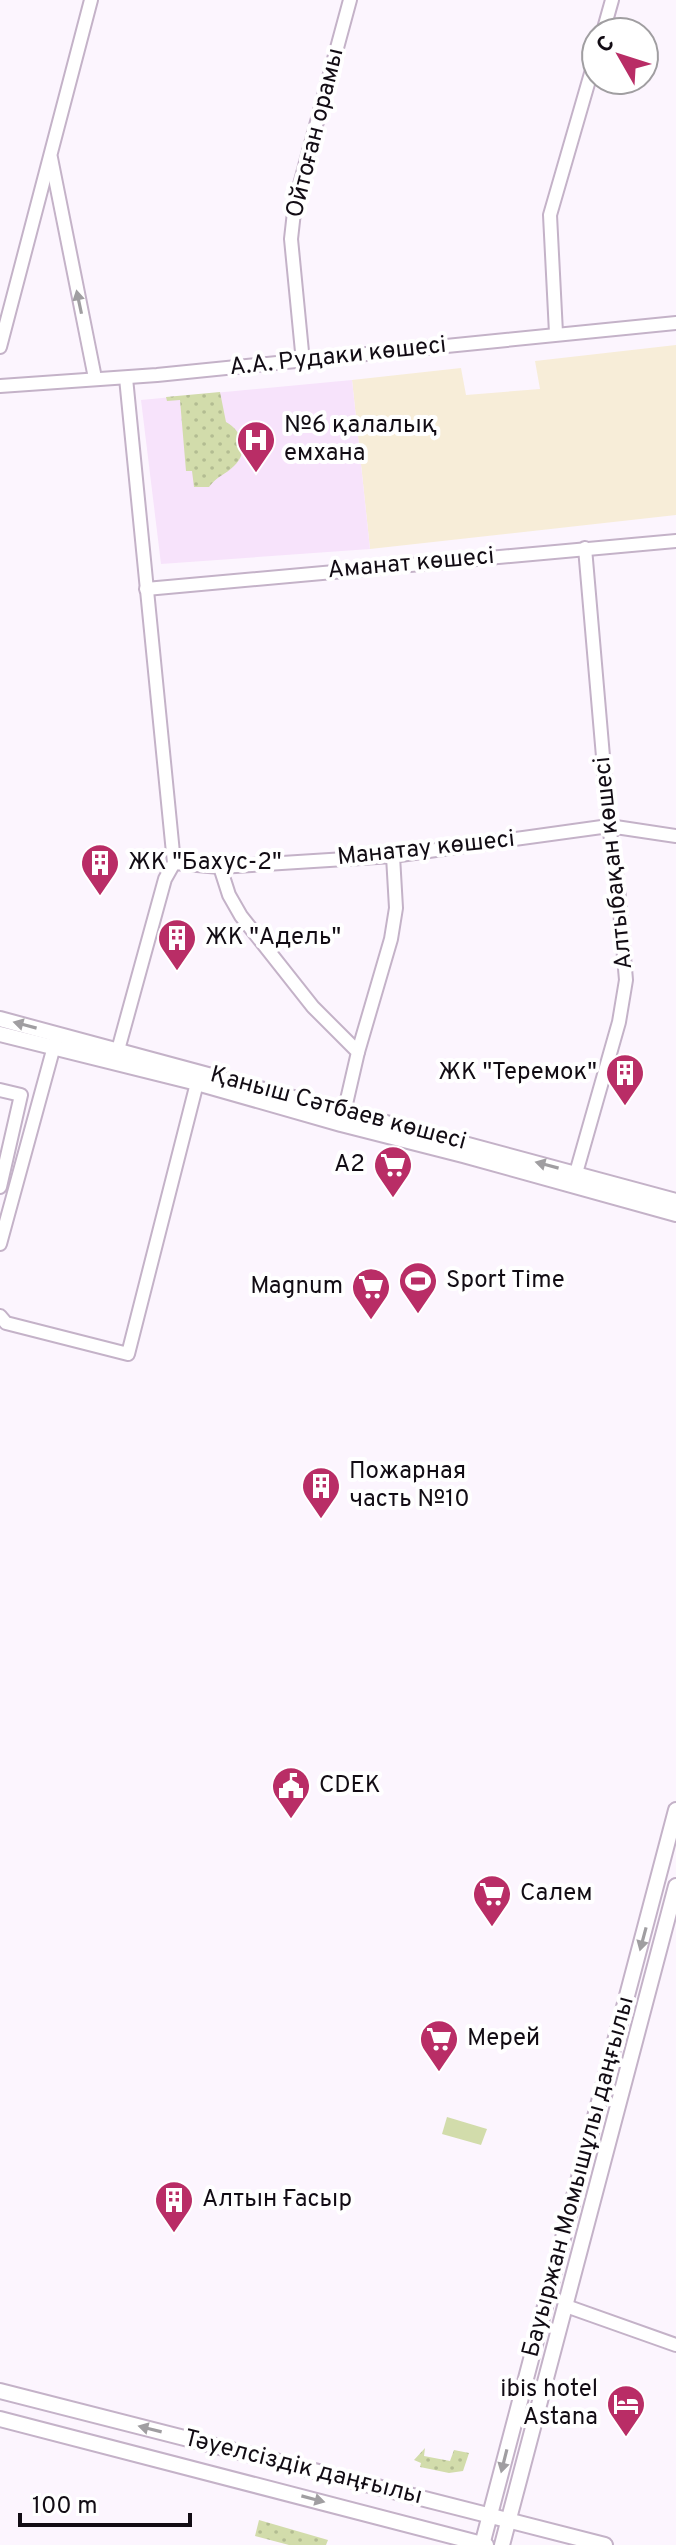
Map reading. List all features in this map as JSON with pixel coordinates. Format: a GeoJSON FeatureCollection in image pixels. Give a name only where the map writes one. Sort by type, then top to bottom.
{"type":"FeatureCollection","features":[{"type":"Feature","properties":{"kind":"main road","name":"Қаныш Сәтбаев көшесі"},"geometry":{"type":"LineString","coordinates":[[0,1019],[56,1041],[197,1083],[576,1173],[676,1201]]}},
{"type":"Feature","properties":{"kind":"main road","name":"Қаныш Сәтбаев көшесі"},"geometry":{"type":"LineString","coordinates":[[0,1034],[118,1050],[676,1214]]}},
{"type":"Feature","properties":{"kind":"main road","name":"Бауыржан Момышұлы даңғылы"},"geometry":{"type":"LineString","coordinates":[[483,2545],[676,1810]]}},
{"type":"Feature","properties":{"kind":"main road","name":"Бауыржан Момышұлы даңғылы"},"geometry":{"type":"LineString","coordinates":[[502,2545],[676,1890]]}},
{"type":"Feature","properties":{"kind":"main road","name":"Тәуелсіздік даңғылы"},"geometry":{"type":"LineString","coordinates":[[0,2391],[605,2545]]}},
{"type":"Feature","properties":{"kind":"main road","name":"Тәуелсіздік даңғылы"},"geometry":{"type":"LineString","coordinates":[[0,2419],[483,2545]]}},
{"type":"Feature","properties":{"kind":"street"},"geometry":{"type":"LineString","coordinates":[[0,347],[91,0]]}},
{"type":"Feature","properties":{"kind":"street","name":"Ойтоған орамы"},"geometry":{"type":"LineString","coordinates":[[303,362],[291,239],[295,203],[350,0]]}},
{"type":"Feature","properties":{"kind":"street"},"geometry":{"type":"LineString","coordinates":[[556,333],[550,215],[584,96]]}},
{"type":"Feature","properties":{"kind":"street"},"geometry":{"type":"LineString","coordinates":[[50,154],[95,378]]}},
{"type":"Feature","properties":{"kind":"street","name":"А.А. Рудаки көшесі"},"geometry":{"type":"LineString","coordinates":[[0,386],[303,362],[556,333],[676,323]]}},
{"type":"Feature","properties":{"kind":"street"},"geometry":{"type":"LineString","coordinates":[[118,1050],[165,879],[174,863],[126,378]]}},
{"type":"Feature","properties":{"kind":"street","name":"Аманат көшесі"},"geometry":{"type":"LineString","coordinates":[[146,589],[676,541]]}},
{"type":"Feature","properties":{"kind":"street","name":"Алтыбақан көшесі"},"geometry":{"type":"LineString","coordinates":[[576,1173],[619,1022],[626,980],[585,548]]}},
{"type":"Feature","properties":{"kind":"street","name":"Манатау көшесі"},"geometry":{"type":"LineString","coordinates":[[174,863],[220,867],[393,856],[609,826],[676,836]]}},
{"type":"Feature","properties":{"kind":"street"},"geometry":{"type":"LineString","coordinates":[[343,1117],[358,1052],[391,939],[396,908],[393,856]]}},
{"type":"Feature","properties":{"kind":"street"},"geometry":{"type":"LineString","coordinates":[[220,867],[229,895],[241,916],[313,1007],[358,1052]]}},
{"type":"Feature","properties":{"kind":"street"},"geometry":{"type":"LineString","coordinates":[[0,1244],[56,1041]]}},
{"type":"Feature","properties":{"kind":"street"},"geometry":{"type":"LineString","coordinates":[[0,1316],[6,1323],[128,1354],[197,1083]]}},
{"type":"Feature","properties":{"kind":"street"},"geometry":{"type":"LineString","coordinates":[[0,1090],[21,1095],[0,1187]]}},
{"type":"Feature","properties":{"kind":"street"},"geometry":{"type":"LineString","coordinates":[[657,1887],[676,1890]]}},
{"type":"Feature","properties":{"kind":"street"},"geometry":{"type":"LineString","coordinates":[[566,2306],[676,2345]]}},
{"type":"Feature","properties":{"kind":"shaded area"},"geometry":{"type":"Polygon","coordinates":[[[676,345],[676,515],[370,549],[352,380],[461,368],[466,395],[540,389],[535,361],[676,345]]]}},
{"type":"Feature","properties":{"kind":"shaded area","name":"№6 қалалық емхана"},"geometry":{"type":"Polygon","coordinates":[[[352,380],[370,549],[161,564],[141,400],[352,380]]]}},
{"type":"Feature","properties":{"kind":"green space"},"geometry":{"type":"Polygon","coordinates":[[[220,392],[226,422],[240,436],[242,454],[234,466],[209,487],[194,487],[192,471],[186,471],[180,400],[167,401],[166,397],[220,392]]]}},
{"type":"Feature","properties":{"kind":"green space"},"geometry":{"type":"Polygon","coordinates":[[[447,2117],[487,2129],[481,2145],[442,2134],[447,2117]]]}},
{"type":"Feature","properties":{"kind":"green space"},"geometry":{"type":"Polygon","coordinates":[[[425,2448],[424,2456],[450,2461],[454,2450],[469,2453],[463,2471],[449,2473],[420,2467],[421,2463],[414,2460],[425,2448]]]}},
{"type":"Feature","properties":{"kind":"green space"},"geometry":{"type":"Polygon","coordinates":[[[259,2520],[328,2540],[326,2545],[289,2545],[255,2536],[259,2520]]]}},
{"type":"Feature","properties":{"kind":"place","name":"№6 қалалық емхана"},"geometry":{"type":"Point","coordinates":[256,474]}},
{"type":"Feature","properties":{"kind":"place","name":"ЖК \"Бахус-2\""},"geometry":{"type":"Point","coordinates":[100,897]}},
{"type":"Feature","properties":{"kind":"place","name":"ЖК \"Адель\""},"geometry":{"type":"Point","coordinates":[177,972]}},
{"type":"Feature","properties":{"kind":"place","name":"ЖК \"Теремок\""},"geometry":{"type":"Point","coordinates":[625,1107]}},
{"type":"Feature","properties":{"kind":"place","name":"А2"},"geometry":{"type":"Point","coordinates":[393,1199]}},
{"type":"Feature","properties":{"kind":"place","name":"Sport Time"},"geometry":{"type":"Point","coordinates":[418,1315]}},
{"type":"Feature","properties":{"kind":"place","name":"Magnum"},"geometry":{"type":"Point","coordinates":[371,1321]}},
{"type":"Feature","properties":{"kind":"place","name":"Пожарная часть №10"},"geometry":{"type":"Point","coordinates":[321,1520]}},
{"type":"Feature","properties":{"kind":"place","name":"CDEK"},"geometry":{"type":"Point","coordinates":[291,1820]}},
{"type":"Feature","properties":{"kind":"place","name":"Салем"},"geometry":{"type":"Point","coordinates":[492,1928]}},
{"type":"Feature","properties":{"kind":"place","name":"Мерей"},"geometry":{"type":"Point","coordinates":[439,2073]}},
{"type":"Feature","properties":{"kind":"place","name":"Алтын Ғасыр"},"geometry":{"type":"Point","coordinates":[174,2234]}},
{"type":"Feature","properties":{"kind":"place","name":"ibis hotel Astana"},"geometry":{"type":"Point","coordinates":[626,2438]}}]}
